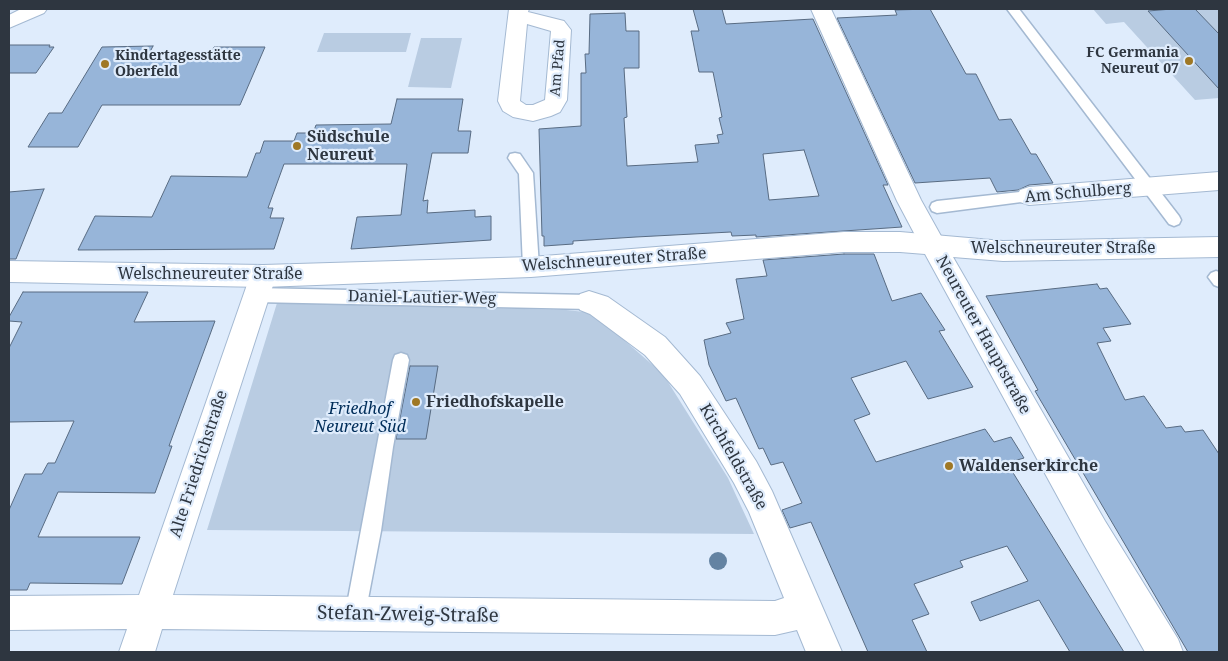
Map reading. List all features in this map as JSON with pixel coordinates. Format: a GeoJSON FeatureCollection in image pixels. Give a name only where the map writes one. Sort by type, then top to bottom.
{"type":"FeatureCollection","features":[{"type":"Feature","properties":{"kind":"street"},"geometry":{"type":"LineString","coordinates":[[9,22],[37,9]]}},
{"type":"Feature","properties":{"kind":"street","name":"Neureuter Hauptstraße"},"geometry":{"type":"LineString","coordinates":[[820,9],[909,201],[1094,532],[1164,652]]}},
{"type":"Feature","properties":{"kind":"street","name":"Am Schulberg"},"geometry":{"type":"LineString","coordinates":[[1030,196],[1219,181]]}},
{"type":"Feature","properties":{"kind":"street","name":"Welschneureuter Straße"},"geometry":{"type":"LineString","coordinates":[[9,272],[259,286],[532,267],[844,242],[900,242],[1003,251],[1219,247]]}},
{"type":"Feature","properties":{"kind":"street","name":"Alte Friedrichstraße"},"geometry":{"type":"LineString","coordinates":[[137,652],[259,286]]}},
{"type":"Feature","properties":{"kind":"street","name":"Kirchfeldstraße"},"geometry":{"type":"LineString","coordinates":[[589,302],[599,306],[628,325],[655,346],[690,385],[745,472],[761,502],[824,652]]}},
{"type":"Feature","properties":{"kind":"street","name":"Stefan-Zweig-Straße"},"geometry":{"type":"LineString","coordinates":[[9,614],[150,612],[776,618],[807,610]]}},
{"type":"Feature","properties":{"kind":"lane"},"geometry":{"type":"LineString","coordinates":[[1013,9],[1174,220]]}},
{"type":"Feature","properties":{"kind":"lane"},"geometry":{"type":"LineString","coordinates":[[515,158],[526,173],[532,267]]}},
{"type":"Feature","properties":{"kind":"lane","name":"Am Schulberg"},"geometry":{"type":"LineString","coordinates":[[937,207],[1030,196]]}},
{"type":"Feature","properties":{"kind":"lane","name":"Daniel-Lautier-Weg"},"geometry":{"type":"LineString","coordinates":[[259,286],[589,302]]}},
{"type":"Feature","properties":{"kind":"lane"},"geometry":{"type":"LineString","coordinates":[[355,615],[401,360]]}},
{"type":"Feature","properties":{"kind":"green space","name":"FC Germania Neureut 07"},"geometry":{"type":"Polygon","coordinates":[[[1093,9],[1219,9],[1219,98],[1195,100],[1124,22],[1106,24],[1093,9]]]}},
{"type":"Feature","properties":{"kind":"green space"},"geometry":{"type":"Polygon","coordinates":[[[324,33],[411,33],[406,52],[317,52],[324,33]]]}},
{"type":"Feature","properties":{"kind":"green space"},"geometry":{"type":"Polygon","coordinates":[[[421,38],[462,38],[451,88],[408,87],[421,38]]]}},
{"type":"Feature","properties":{"kind":"green space","name":"Friedhof Neureut Süd"},"geometry":{"type":"Polygon","coordinates":[[[277,303],[585,312],[601,320],[663,374],[728,478],[754,534],[207,530],[277,303]]]}},
{"type":"Feature","properties":{"kind":"building"},"geometry":{"type":"Polygon","coordinates":[[[693,9],[722,9],[726,24],[813,19],[888,185],[883,185],[902,227],[756,237],[756,235],[732,236],[731,232],[636,237],[573,241],[573,244],[544,246],[544,236],[542,236],[539,129],[581,126],[581,73],[586,73],[585,54],[589,54],[590,14],[625,13],[626,31],[639,31],[639,68],[624,68],[627,117],[624,118],[627,166],[698,162],[695,145],[719,143],[717,135],[723,134],[719,118],[722,117],[713,72],[699,72],[691,31],[699,31],[693,9]],[[804,150],[763,154],[769,200],[819,196],[804,150]]]}},
{"type":"Feature","properties":{"kind":"building"},"geometry":{"type":"Polygon","coordinates":[[[930,9],[966,74],[976,74],[999,120],[1011,119],[1031,154],[1036,154],[1053,183],[1029,185],[1018,190],[997,192],[990,178],[915,183],[837,18],[897,15],[895,10],[930,9]]]}},
{"type":"Feature","properties":{"kind":"building"},"geometry":{"type":"Polygon","coordinates":[[[1195,9],[1219,34],[1219,89],[1148,11],[1195,9]]]}},
{"type":"Feature","properties":{"kind":"building"},"geometry":{"type":"Polygon","coordinates":[[[9,45],[50,45],[49,47],[54,47],[36,73],[9,73],[9,45]]]}},
{"type":"Feature","properties":{"kind":"building"},"geometry":{"type":"Polygon","coordinates":[[[153,46],[146,60],[208,59],[214,47],[265,47],[240,105],[102,105],[78,147],[28,147],[49,113],[62,113],[102,47],[153,46]]]}},
{"type":"Feature","properties":{"kind":"building"},"geometry":{"type":"Polygon","coordinates":[[[397,99],[463,99],[458,131],[471,131],[468,153],[432,153],[423,201],[428,200],[427,213],[475,210],[475,217],[491,216],[491,240],[351,249],[357,217],[401,215],[407,164],[284,164],[268,208],[273,208],[270,218],[284,218],[274,249],[78,250],[95,216],[152,217],[171,176],[247,177],[256,153],[260,153],[264,141],[294,141],[297,133],[313,133],[316,125],[391,124],[397,99]]]}},
{"type":"Feature","properties":{"kind":"building"},"geometry":{"type":"Polygon","coordinates":[[[44,189],[16,259],[9,259],[9,192],[44,189]]]}},
{"type":"Feature","properties":{"kind":"building"},"geometry":{"type":"Polygon","coordinates":[[[844,254],[874,254],[892,301],[921,293],[945,330],[939,331],[973,387],[928,399],[906,361],[851,378],[870,414],[854,420],[876,462],[985,429],[994,442],[1011,437],[1024,458],[1007,463],[1124,652],[1070,652],[1039,600],[980,621],[971,602],[1028,581],[1007,546],[960,561],[963,567],[914,584],[929,614],[912,620],[927,652],[868,652],[811,522],[790,528],[782,510],[802,503],[783,462],[771,465],[763,448],[759,449],[736,398],[726,401],[709,365],[704,340],[731,333],[726,323],[744,319],[736,279],[767,276],[763,260],[844,254]]]}},
{"type":"Feature","properties":{"kind":"building"},"geometry":{"type":"Polygon","coordinates":[[[1097,284],[1100,289],[1107,288],[1131,324],[1103,328],[1111,341],[1097,343],[1125,400],[1144,396],[1166,428],[1181,426],[1185,432],[1203,430],[1219,454],[1219,652],[1188,652],[1035,391],[1038,390],[986,296],[1097,284]]]}},
{"type":"Feature","properties":{"kind":"building"},"geometry":{"type":"Polygon","coordinates":[[[23,292],[148,292],[134,322],[215,321],[169,446],[172,446],[155,493],[58,492],[38,537],[140,537],[122,584],[30,583],[27,590],[9,590],[9,510],[25,474],[42,474],[48,463],[55,463],[74,421],[9,422],[9,348],[22,322],[9,321],[9,317],[23,292]]]}},
{"type":"Feature","properties":{"kind":"building","name":"Friedhofskapelle"},"geometry":{"type":"Polygon","coordinates":[[[410,366],[438,366],[426,439],[396,439],[410,366]]]}},
{"type":"Feature","properties":{"kind":"place","name":"FC Germania Neureut 07"},"geometry":{"type":"Point","coordinates":[1189,61]}},
{"type":"Feature","properties":{"kind":"place","name":"Kindertagesstätte Oberfeld"},"geometry":{"type":"Point","coordinates":[105,64]}},
{"type":"Feature","properties":{"kind":"place","name":"Südschule Neureut"},"geometry":{"type":"Point","coordinates":[297,146]}},
{"type":"Feature","properties":{"kind":"place","name":"Friedhofskapelle"},"geometry":{"type":"Point","coordinates":[416,402]}},
{"type":"Feature","properties":{"kind":"place","name":"Waldenserkirche"},"geometry":{"type":"Point","coordinates":[949,466]}}]}
